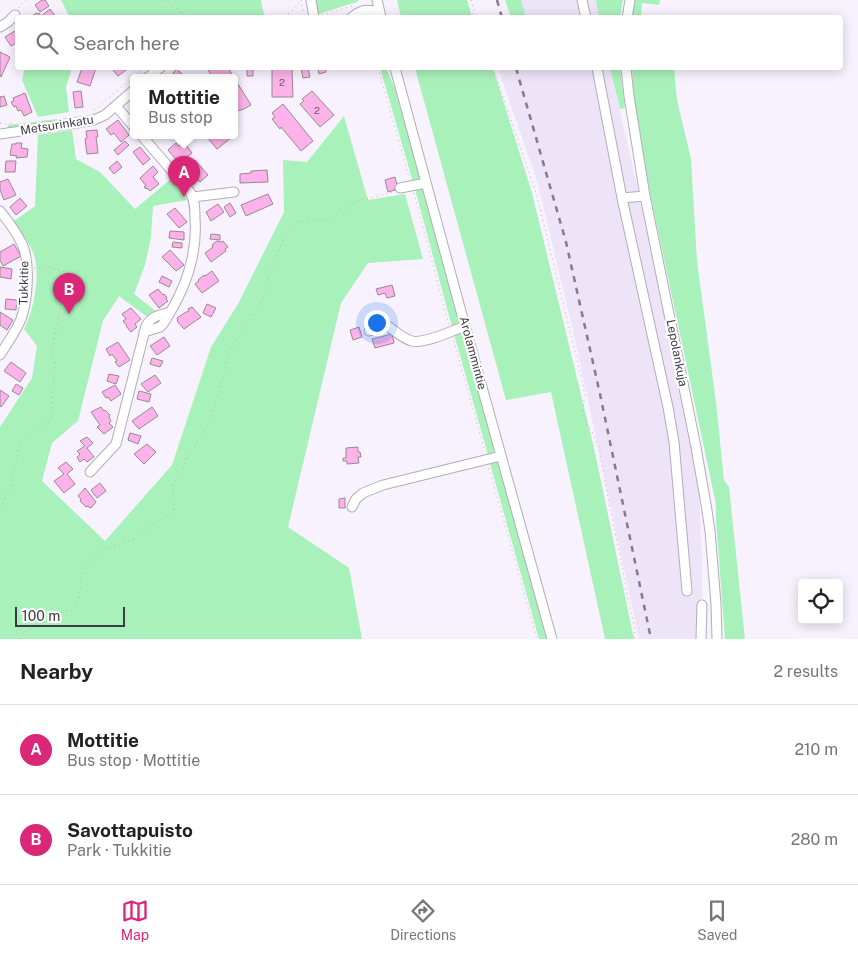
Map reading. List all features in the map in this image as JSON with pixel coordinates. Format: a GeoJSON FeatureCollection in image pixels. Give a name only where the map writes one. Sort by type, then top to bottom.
{"type":"FeatureCollection","features":[{"type":"Feature","properties":{"kind":"street"},"geometry":{"type":"LineString","coordinates":[[310,0],[314,15]]}},
{"type":"Feature","properties":{"kind":"street"},"geometry":{"type":"LineString","coordinates":[[377,0],[378,15]]}},
{"type":"Feature","properties":{"kind":"street"},"geometry":{"type":"LineString","coordinates":[[582,0],[585,15]]}},
{"type":"Feature","properties":{"kind":"street"},"geometry":{"type":"LineString","coordinates":[[628,15],[630,0]]}},
{"type":"Feature","properties":{"kind":"street"},"geometry":{"type":"LineString","coordinates":[[355,15],[360,11],[369,10],[376,15]]}},
{"type":"Feature","properties":{"kind":"street"},"geometry":{"type":"LineString","coordinates":[[0,27],[15,16]]}},
{"type":"Feature","properties":{"kind":"street","name":"Arolammintie"},"geometry":{"type":"LineString","coordinates":[[396,70],[552,639]]}},
{"type":"Feature","properties":{"kind":"street"},"geometry":{"type":"LineString","coordinates":[[597,70],[622,198],[674,442],[687,591]]}},
{"type":"Feature","properties":{"kind":"street","name":"Lepolankuja"},"geometry":{"type":"LineString","coordinates":[[626,70],[645,196],[706,504],[716,604],[717,639]]}},
{"type":"Feature","properties":{"kind":"street","name":"Metsurinkatu"},"geometry":{"type":"LineString","coordinates":[[0,134],[88,122],[100,118],[130,94]]}},
{"type":"Feature","properties":{"kind":"street"},"geometry":{"type":"LineString","coordinates":[[116,106],[130,122]]}},
{"type":"Feature","properties":{"kind":"street"},"geometry":{"type":"LineString","coordinates":[[90,472],[116,444],[144,332],[149,320],[170,312],[183,289],[193,260],[196,231],[193,196],[145,139]]}},
{"type":"Feature","properties":{"kind":"street"},"geometry":{"type":"LineString","coordinates":[[400,188],[426,183]]}},
{"type":"Feature","properties":{"kind":"street"},"geometry":{"type":"LineString","coordinates":[[193,196],[234,192]]}},
{"type":"Feature","properties":{"kind":"street"},"geometry":{"type":"LineString","coordinates":[[622,198],[645,196]]}},
{"type":"Feature","properties":{"kind":"street","name":"Tukkitie"},"geometry":{"type":"LineString","coordinates":[[0,211],[15,232],[23,248],[26,268],[24,309],[16,329],[0,355]]}},
{"type":"Feature","properties":{"kind":"street"},"geometry":{"type":"LineString","coordinates":[[369,331],[388,326],[412,341],[431,339],[465,326]]}},
{"type":"Feature","properties":{"kind":"street"},"geometry":{"type":"LineString","coordinates":[[352,507],[356,499],[363,492],[383,485],[501,456]]}},
{"type":"Feature","properties":{"kind":"street"},"geometry":{"type":"LineString","coordinates":[[701,639],[702,605]]}},
{"type":"Feature","properties":{"kind":"path"},"geometry":{"type":"LineString","coordinates":[[16,15],[21,4],[26,0]]}},
{"type":"Feature","properties":{"kind":"path"},"geometry":{"type":"LineString","coordinates":[[164,0],[183,15]]}},
{"type":"Feature","properties":{"kind":"path"},"geometry":{"type":"LineString","coordinates":[[286,15],[296,8],[300,0]]}},
{"type":"Feature","properties":{"kind":"path"},"geometry":{"type":"LineString","coordinates":[[300,0],[304,15]]}},
{"type":"Feature","properties":{"kind":"path"},"geometry":{"type":"LineString","coordinates":[[468,15],[474,13],[471,0]]}},
{"type":"Feature","properties":{"kind":"path"},"geometry":{"type":"LineString","coordinates":[[321,15],[354,6]]}},
{"type":"Feature","properties":{"kind":"path"},"geometry":{"type":"LineString","coordinates":[[379,70],[537,639]]}},
{"type":"Feature","properties":{"kind":"path"},"geometry":{"type":"LineString","coordinates":[[494,70],[537,196],[583,384],[585,395],[584,416],[587,426],[592,431],[599,447],[634,625],[635,639]]}},
{"type":"Feature","properties":{"kind":"path"},"geometry":{"type":"LineString","coordinates":[[93,111],[130,81]]}},
{"type":"Feature","properties":{"kind":"path"},"geometry":{"type":"LineString","coordinates":[[0,123],[14,123]]}},
{"type":"Feature","properties":{"kind":"path"},"geometry":{"type":"LineString","coordinates":[[20,639],[22,634],[60,613],[72,610],[79,599],[83,566],[100,552],[135,538],[174,510],[174,483],[182,473],[186,460],[209,423],[231,349],[260,305],[284,237],[298,222],[329,218],[355,202],[399,190],[400,188]]}},
{"type":"Feature","properties":{"kind":"path"},"geometry":{"type":"LineString","coordinates":[[26,268],[48,268],[72,274]]}},
{"type":"Feature","properties":{"kind":"path"},"geometry":{"type":"LineString","coordinates":[[0,508],[10,492],[22,440],[51,420],[55,363],[51,353],[63,296],[59,284],[45,268]]}},
{"type":"Feature","properties":{"kind":"shaded area"},"geometry":{"type":"Polygon","coordinates":[[[516,0],[596,0],[600,15],[519,15],[516,0]]]}},
{"type":"Feature","properties":{"kind":"shaded area"},"geometry":{"type":"Polygon","coordinates":[[[499,70],[610,70],[648,233],[685,408],[698,480],[702,555],[703,639],[639,639],[574,335],[538,184],[499,70]]]}},
{"type":"Feature","properties":{"kind":"green space"},"geometry":{"type":"Polygon","coordinates":[[[61,0],[261,0],[265,15],[68,15],[61,0]]]}},
{"type":"Feature","properties":{"kind":"green space"},"geometry":{"type":"Polygon","coordinates":[[[315,0],[359,0],[318,14],[315,0]]]}},
{"type":"Feature","properties":{"kind":"green space"},"geometry":{"type":"Polygon","coordinates":[[[397,0],[467,0],[471,15],[401,15],[397,0]]]}},
{"type":"Feature","properties":{"kind":"green space"},"geometry":{"type":"Polygon","coordinates":[[[505,0],[521,0],[525,15],[510,15],[505,0]]]}},
{"type":"Feature","properties":{"kind":"green space"},"geometry":{"type":"Polygon","coordinates":[[[596,0],[623,0],[620,15],[599,15],[596,0]]]}},
{"type":"Feature","properties":{"kind":"green space"},"geometry":{"type":"Polygon","coordinates":[[[633,0],[660,0],[659,5],[642,3],[641,15],[631,15],[633,0]]]}},
{"type":"Feature","properties":{"kind":"green space"},"geometry":{"type":"Polygon","coordinates":[[[24,70],[71,70],[66,87],[69,112],[38,117],[22,80],[24,70]]]}},
{"type":"Feature","properties":{"kind":"green space"},"geometry":{"type":"Polygon","coordinates":[[[381,70],[387,70],[394,86],[420,178],[413,182],[381,70]]]}},
{"type":"Feature","properties":{"kind":"green space"},"geometry":{"type":"Polygon","coordinates":[[[416,70],[494,70],[532,193],[594,448],[634,639],[605,639],[551,392],[506,400],[416,70]]]}},
{"type":"Feature","properties":{"kind":"green space"},"geometry":{"type":"Polygon","coordinates":[[[610,70],[620,70],[625,108],[620,109],[610,70]]]}},
{"type":"Feature","properties":{"kind":"green space"},"geometry":{"type":"Polygon","coordinates":[[[632,70],[674,70],[677,100],[691,159],[697,261],[716,402],[724,480],[729,487],[745,639],[725,639],[716,504],[650,193],[635,109],[632,70]]]}},
{"type":"Feature","properties":{"kind":"green space"},"geometry":{"type":"Polygon","coordinates":[[[82,116],[83,119],[7,129],[8,125],[82,116]]]}},
{"type":"Feature","properties":{"kind":"green space"},"geometry":{"type":"Polygon","coordinates":[[[344,116],[368,200],[405,194],[423,259],[368,263],[341,303],[288,527],[349,568],[362,639],[0,639],[0,427],[32,378],[37,346],[24,329],[36,290],[35,258],[30,246],[14,221],[35,206],[38,135],[72,130],[76,159],[100,172],[135,209],[172,178],[187,200],[153,206],[151,237],[145,265],[134,294],[157,312],[146,316],[119,296],[103,321],[78,421],[52,443],[42,481],[105,541],[172,465],[211,347],[238,304],[284,212],[283,160],[307,162],[344,116]]]}},
{"type":"Feature","properties":{"kind":"green space"},"geometry":{"type":"Polygon","coordinates":[[[421,188],[459,319],[459,322],[452,327],[415,189],[421,188]]]}},
{"type":"Feature","properties":{"kind":"green space"},"geometry":{"type":"Polygon","coordinates":[[[460,333],[464,336],[495,449],[491,455],[488,455],[454,334],[460,333]]]}},
{"type":"Feature","properties":{"kind":"green space"},"geometry":{"type":"Polygon","coordinates":[[[489,460],[497,461],[499,464],[548,639],[539,639],[489,460]]]}},
{"type":"Feature","properties":{"kind":"building"},"geometry":{"type":"Polygon","coordinates":[[[45,0],[49,6],[40,12],[35,5],[45,0]]]}},
{"type":"Feature","properties":{"kind":"building"},"geometry":{"type":"Polygon","coordinates":[[[50,9],[55,15],[42,15],[50,9]]]}},
{"type":"Feature","properties":{"kind":"building"},"geometry":{"type":"Polygon","coordinates":[[[15,31],[15,44],[11,46],[5,37],[15,31]]]}},
{"type":"Feature","properties":{"kind":"building"},"geometry":{"type":"Polygon","coordinates":[[[0,52],[10,57],[1,77],[0,76],[0,52]]]}},
{"type":"Feature","properties":{"kind":"building"},"geometry":{"type":"Polygon","coordinates":[[[81,70],[95,70],[90,86],[77,82],[81,70]]]}},
{"type":"Feature","properties":{"kind":"building"},"geometry":{"type":"Polygon","coordinates":[[[113,70],[126,70],[118,76],[113,70]]]}},
{"type":"Feature","properties":{"kind":"building"},"geometry":{"type":"Polygon","coordinates":[[[178,70],[182,74],[174,74],[178,70]]]}},
{"type":"Feature","properties":{"kind":"building"},"geometry":{"type":"Polygon","coordinates":[[[208,70],[229,70],[232,74],[211,74],[208,70]]]}},
{"type":"Feature","properties":{"kind":"building"},"geometry":{"type":"Polygon","coordinates":[[[247,70],[253,70],[253,76],[247,76],[247,70]]]}},
{"type":"Feature","properties":{"kind":"building"},"geometry":{"type":"Polygon","coordinates":[[[272,70],[292,70],[293,97],[272,97],[272,70]]]}},
{"type":"Feature","properties":{"kind":"building"},"geometry":{"type":"Polygon","coordinates":[[[301,70],[308,70],[310,77],[303,78],[301,70]]]}},
{"type":"Feature","properties":{"kind":"building"},"geometry":{"type":"Polygon","coordinates":[[[318,70],[326,70],[326,72],[319,74],[318,70]]]}},
{"type":"Feature","properties":{"kind":"building"},"geometry":{"type":"Polygon","coordinates":[[[238,84],[251,105],[238,111],[238,84]]]}},
{"type":"Feature","properties":{"kind":"building"},"geometry":{"type":"Polygon","coordinates":[[[81,91],[83,107],[75,108],[73,92],[81,91]]]}},
{"type":"Feature","properties":{"kind":"building"},"geometry":{"type":"Polygon","coordinates":[[[312,91],[334,115],[320,127],[300,104],[304,101],[302,99],[312,91]]]}},
{"type":"Feature","properties":{"kind":"building"},"geometry":{"type":"Polygon","coordinates":[[[25,93],[32,112],[24,116],[21,110],[18,111],[11,102],[14,101],[13,98],[25,93]]]}},
{"type":"Feature","properties":{"kind":"building"},"geometry":{"type":"Polygon","coordinates":[[[4,96],[7,105],[0,107],[0,97],[4,96]]]}},
{"type":"Feature","properties":{"kind":"building"},"geometry":{"type":"Polygon","coordinates":[[[283,104],[313,141],[301,151],[272,119],[275,117],[272,113],[283,104]]]}},
{"type":"Feature","properties":{"kind":"building"},"geometry":{"type":"Polygon","coordinates":[[[118,120],[129,135],[121,142],[114,133],[111,135],[106,129],[118,120]]]}},
{"type":"Feature","properties":{"kind":"building"},"geometry":{"type":"Polygon","coordinates":[[[97,130],[98,153],[87,154],[86,131],[97,130]]]}},
{"type":"Feature","properties":{"kind":"building"},"geometry":{"type":"Polygon","coordinates":[[[209,139],[230,139],[217,149],[209,139]]]}},
{"type":"Feature","properties":{"kind":"building"},"geometry":{"type":"Polygon","coordinates":[[[125,141],[129,145],[118,155],[114,150],[125,141]]]}},
{"type":"Feature","properties":{"kind":"building"},"geometry":{"type":"Polygon","coordinates":[[[184,142],[192,153],[179,163],[168,150],[176,143],[178,146],[184,142]]]}},
{"type":"Feature","properties":{"kind":"building"},"geometry":{"type":"Polygon","coordinates":[[[22,143],[21,148],[28,149],[27,157],[16,158],[17,156],[10,155],[12,144],[22,143]]]}},
{"type":"Feature","properties":{"kind":"building"},"geometry":{"type":"Polygon","coordinates":[[[140,147],[150,159],[143,165],[133,152],[140,147]]]}},
{"type":"Feature","properties":{"kind":"building"},"geometry":{"type":"Polygon","coordinates":[[[195,160],[208,175],[200,182],[195,177],[193,178],[185,169],[195,160]]]}},
{"type":"Feature","properties":{"kind":"building"},"geometry":{"type":"Polygon","coordinates":[[[6,161],[16,161],[15,172],[5,172],[6,161]]]}},
{"type":"Feature","properties":{"kind":"building"},"geometry":{"type":"Polygon","coordinates":[[[117,161],[122,167],[114,174],[109,168],[117,161]]]}},
{"type":"Feature","properties":{"kind":"building"},"geometry":{"type":"Polygon","coordinates":[[[153,166],[158,172],[153,177],[159,184],[150,191],[144,187],[146,186],[140,178],[153,166]]]}},
{"type":"Feature","properties":{"kind":"building"},"geometry":{"type":"Polygon","coordinates":[[[267,170],[268,182],[240,183],[240,174],[267,170]]]}},
{"type":"Feature","properties":{"kind":"building"},"geometry":{"type":"Polygon","coordinates":[[[395,177],[398,189],[388,192],[385,180],[395,177]]]}},
{"type":"Feature","properties":{"kind":"building"},"geometry":{"type":"Polygon","coordinates":[[[8,179],[16,195],[4,200],[0,190],[0,182],[8,179]]]}},
{"type":"Feature","properties":{"kind":"building"},"geometry":{"type":"Polygon","coordinates":[[[268,194],[273,204],[246,216],[241,205],[268,194]]]}},
{"type":"Feature","properties":{"kind":"building"},"geometry":{"type":"Polygon","coordinates":[[[20,198],[27,206],[16,215],[10,207],[20,198]]]}},
{"type":"Feature","properties":{"kind":"building"},"geometry":{"type":"Polygon","coordinates":[[[230,203],[236,213],[230,217],[224,207],[230,203]]]}},
{"type":"Feature","properties":{"kind":"building"},"geometry":{"type":"Polygon","coordinates":[[[218,204],[224,212],[211,221],[206,212],[218,204]]]}},
{"type":"Feature","properties":{"kind":"building"},"geometry":{"type":"Polygon","coordinates":[[[175,208],[187,222],[179,228],[167,214],[175,208]]]}},
{"type":"Feature","properties":{"kind":"building"},"geometry":{"type":"Polygon","coordinates":[[[170,231],[184,232],[184,240],[169,238],[170,231]]]}},
{"type":"Feature","properties":{"kind":"building"},"geometry":{"type":"Polygon","coordinates":[[[211,234],[220,235],[220,240],[210,239],[211,234]]]}},
{"type":"Feature","properties":{"kind":"building"},"geometry":{"type":"Polygon","coordinates":[[[217,241],[223,241],[228,247],[225,249],[226,251],[211,262],[205,253],[217,241]]]}},
{"type":"Feature","properties":{"kind":"building"},"geometry":{"type":"Polygon","coordinates":[[[173,242],[182,243],[182,248],[172,247],[173,242]]]}},
{"type":"Feature","properties":{"kind":"building"},"geometry":{"type":"Polygon","coordinates":[[[14,244],[21,256],[3,266],[0,260],[0,252],[14,244]]]}},
{"type":"Feature","properties":{"kind":"building"},"geometry":{"type":"Polygon","coordinates":[[[170,250],[184,265],[176,271],[162,257],[170,250]]]}},
{"type":"Feature","properties":{"kind":"building"},"geometry":{"type":"Polygon","coordinates":[[[0,267],[12,269],[11,279],[0,277],[0,267]]]}},
{"type":"Feature","properties":{"kind":"building"},"geometry":{"type":"Polygon","coordinates":[[[212,271],[219,281],[202,293],[195,284],[204,275],[212,271]]]}},
{"type":"Feature","properties":{"kind":"building"},"geometry":{"type":"Polygon","coordinates":[[[162,276],[172,281],[169,287],[159,282],[162,276]]]}},
{"type":"Feature","properties":{"kind":"building"},"geometry":{"type":"Polygon","coordinates":[[[392,285],[395,296],[387,298],[385,293],[378,295],[376,289],[392,285]]]}},
{"type":"Feature","properties":{"kind":"building"},"geometry":{"type":"Polygon","coordinates":[[[158,289],[168,301],[159,308],[149,295],[158,289]]]}},
{"type":"Feature","properties":{"kind":"building"},"geometry":{"type":"Polygon","coordinates":[[[6,299],[17,300],[16,310],[5,309],[6,299]]]}},
{"type":"Feature","properties":{"kind":"building"},"geometry":{"type":"Polygon","coordinates":[[[207,304],[216,308],[211,317],[203,313],[207,304]]]}},
{"type":"Feature","properties":{"kind":"building"},"geometry":{"type":"Polygon","coordinates":[[[192,307],[201,317],[184,329],[177,321],[177,318],[192,307]]]}},
{"type":"Feature","properties":{"kind":"building"},"geometry":{"type":"Polygon","coordinates":[[[131,308],[141,319],[135,324],[137,327],[131,332],[123,321],[126,319],[122,314],[131,308]]]}},
{"type":"Feature","properties":{"kind":"building"},"geometry":{"type":"Polygon","coordinates":[[[0,312],[13,320],[7,330],[0,325],[0,312]]]}},
{"type":"Feature","properties":{"kind":"building"},"geometry":{"type":"Polygon","coordinates":[[[359,327],[362,337],[353,340],[350,330],[359,327]]]}},
{"type":"Feature","properties":{"kind":"building"},"geometry":{"type":"Polygon","coordinates":[[[392,334],[394,343],[375,348],[372,339],[392,334]]]}},
{"type":"Feature","properties":{"kind":"building"},"geometry":{"type":"Polygon","coordinates":[[[164,337],[170,346],[157,355],[150,346],[164,337]]]}},
{"type":"Feature","properties":{"kind":"building"},"geometry":{"type":"Polygon","coordinates":[[[118,342],[130,360],[119,367],[112,354],[110,356],[106,349],[118,342]]]}},
{"type":"Feature","properties":{"kind":"building"},"geometry":{"type":"Polygon","coordinates":[[[152,358],[163,361],[160,367],[150,364],[152,358]]]}},
{"type":"Feature","properties":{"kind":"building"},"geometry":{"type":"Polygon","coordinates":[[[11,362],[26,373],[20,382],[4,371],[11,362]]]}},
{"type":"Feature","properties":{"kind":"building"},"geometry":{"type":"Polygon","coordinates":[[[109,374],[119,376],[116,384],[107,381],[109,374]]]}},
{"type":"Feature","properties":{"kind":"building"},"geometry":{"type":"Polygon","coordinates":[[[155,375],[161,383],[148,392],[141,384],[155,375]]]}},
{"type":"Feature","properties":{"kind":"building"},"geometry":{"type":"Polygon","coordinates":[[[16,384],[23,388],[19,395],[12,391],[16,384]]]}},
{"type":"Feature","properties":{"kind":"building"},"geometry":{"type":"Polygon","coordinates":[[[115,385],[121,394],[111,401],[102,392],[115,385]]]}},
{"type":"Feature","properties":{"kind":"building"},"geometry":{"type":"Polygon","coordinates":[[[0,390],[9,396],[1,407],[0,406],[0,390]]]}},
{"type":"Feature","properties":{"kind":"building"},"geometry":{"type":"Polygon","coordinates":[[[139,391],[151,394],[149,402],[137,399],[139,391]]]}},
{"type":"Feature","properties":{"kind":"building"},"geometry":{"type":"Polygon","coordinates":[[[101,407],[110,415],[111,421],[109,423],[113,427],[104,434],[97,427],[100,425],[91,412],[101,407]]]}},
{"type":"Feature","properties":{"kind":"building"},"geometry":{"type":"Polygon","coordinates":[[[152,407],[158,416],[139,429],[132,421],[152,407]]]}},
{"type":"Feature","properties":{"kind":"building"},"geometry":{"type":"Polygon","coordinates":[[[130,433],[141,436],[138,444],[128,440],[130,433]]]}},
{"type":"Feature","properties":{"kind":"building"},"geometry":{"type":"Polygon","coordinates":[[[87,437],[93,443],[87,448],[94,457],[87,462],[84,459],[80,462],[77,457],[80,454],[77,451],[85,446],[80,441],[87,437]]]}},
{"type":"Feature","properties":{"kind":"building"},"geometry":{"type":"Polygon","coordinates":[[[147,444],[156,452],[144,464],[134,454],[147,444]]]}},
{"type":"Feature","properties":{"kind":"building"},"geometry":{"type":"Polygon","coordinates":[[[358,447],[361,457],[358,457],[359,463],[347,464],[347,461],[343,461],[343,458],[346,458],[346,448],[358,447]]]}},
{"type":"Feature","properties":{"kind":"building"},"geometry":{"type":"Polygon","coordinates":[[[66,462],[73,469],[67,474],[75,484],[64,493],[54,481],[64,474],[58,468],[66,462]]]}},
{"type":"Feature","properties":{"kind":"building"},"geometry":{"type":"Polygon","coordinates":[[[100,483],[106,491],[97,498],[91,490],[100,483]]]}},
{"type":"Feature","properties":{"kind":"building"},"geometry":{"type":"Polygon","coordinates":[[[85,488],[96,502],[91,508],[86,507],[78,496],[85,488]]]}},
{"type":"Feature","properties":{"kind":"building"},"geometry":{"type":"Polygon","coordinates":[[[345,498],[345,508],[339,508],[339,499],[345,498]]]}},
{"type":"Feature","properties":{"kind":"railway"},"geometry":{"type":"LineString","coordinates":[[497,0],[501,15]]}},
{"type":"Feature","properties":{"kind":"railway"},"geometry":{"type":"LineString","coordinates":[[517,70],[566,242],[651,639]]}},
{"type":"Feature","properties":{"kind":"place","name":"Mottitie"},"geometry":{"type":"Point","coordinates":[184,197]}},
{"type":"Feature","properties":{"kind":"place","name":"Savottapuisto"},"geometry":{"type":"Point","coordinates":[69,314]}}]}
